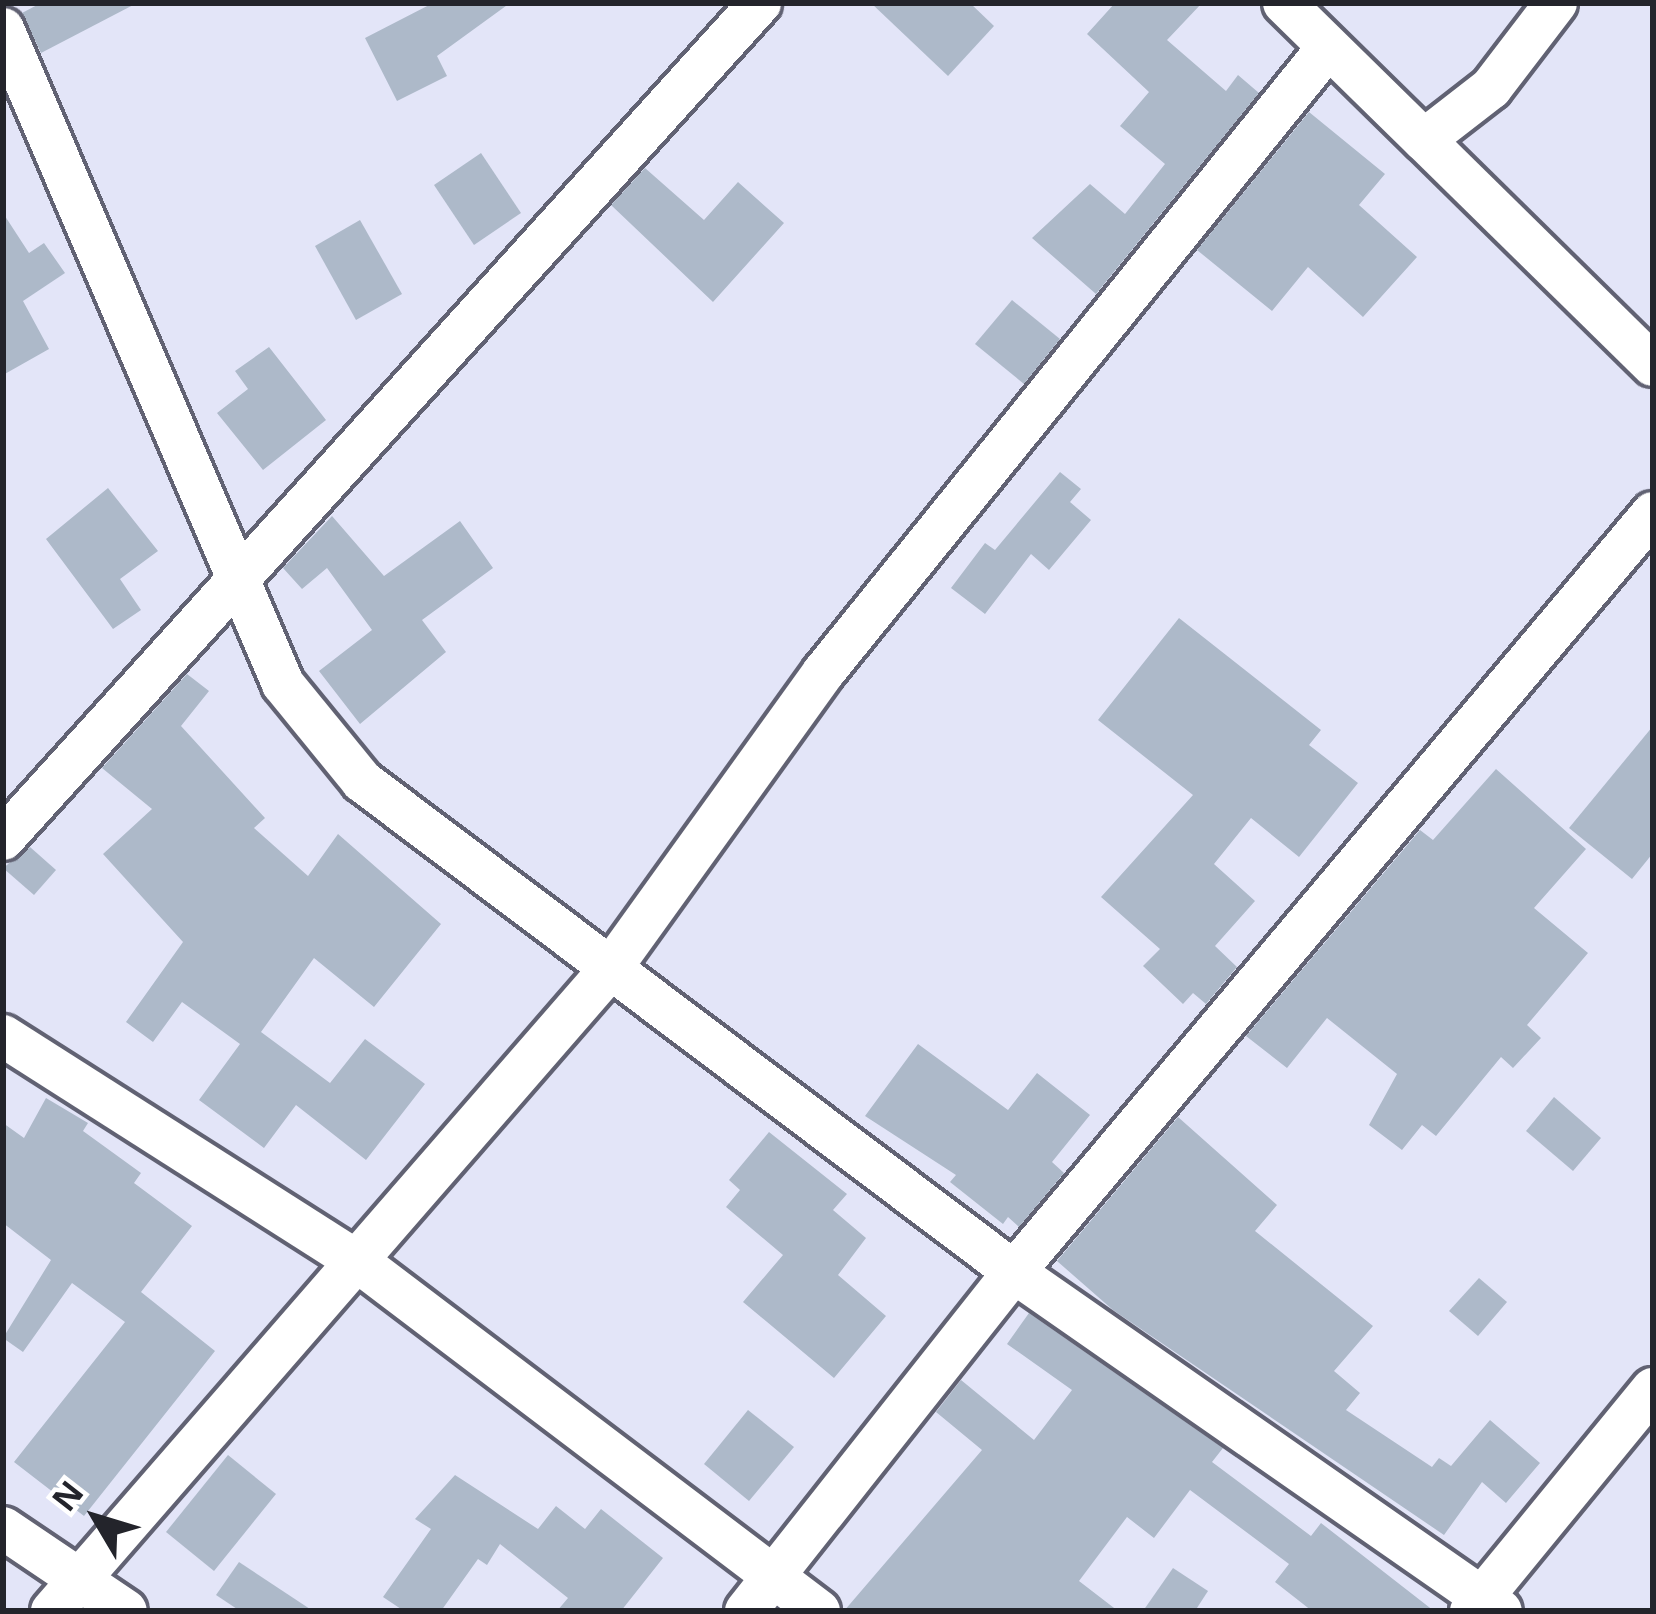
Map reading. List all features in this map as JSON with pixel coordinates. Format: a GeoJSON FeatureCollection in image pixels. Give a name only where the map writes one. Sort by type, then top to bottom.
{"type":"FeatureCollection","features":[{"type":"Feature","properties":{"kind":"street"},"geometry":{"type":"LineString","coordinates":[[3,839],[760,3]]}},
{"type":"Feature","properties":{"kind":"street"},"geometry":{"type":"LineString","coordinates":[[1284,3],[1326,50],[1653,364]]}},
{"type":"Feature","properties":{"kind":"street"},"geometry":{"type":"LineString","coordinates":[[1424,140],[1491,88],[1556,3]]}},
{"type":"Feature","properties":{"kind":"street"},"geometry":{"type":"LineString","coordinates":[[3,29],[235,582],[283,684],[362,781],[1014,1272],[1484,1606],[1653,1389]]}},
{"type":"Feature","properties":{"kind":"street"},"geometry":{"type":"LineString","coordinates":[[65,1596],[611,968],[823,674],[1326,50]]}},
{"type":"Feature","properties":{"kind":"street"},"geometry":{"type":"LineString","coordinates":[[759,1595],[1014,1272],[1653,513]]}},
{"type":"Feature","properties":{"kind":"street"},"geometry":{"type":"LineString","coordinates":[[3,1036],[359,1263],[759,1595],[820,1611]]}},
{"type":"Feature","properties":{"kind":"street"},"geometry":{"type":"LineString","coordinates":[[3,1528],[65,1596],[126,1611]]}},
{"type":"Feature","properties":{"kind":"building"},"geometry":{"type":"Polygon","coordinates":[[[41,3],[137,3],[41,53],[22,13],[41,3]]]}},
{"type":"Feature","properties":{"kind":"building"},"geometry":{"type":"Polygon","coordinates":[[[433,3],[510,3],[437,56],[447,76],[397,101],[365,38],[433,3]]]}},
{"type":"Feature","properties":{"kind":"building"},"geometry":{"type":"Polygon","coordinates":[[[871,3],[970,3],[994,26],[948,76],[871,3]]]}},
{"type":"Feature","properties":{"kind":"building"},"geometry":{"type":"Polygon","coordinates":[[[1115,3],[1202,3],[1167,40],[1226,91],[1238,75],[1259,93],[1096,294],[1032,238],[1090,184],[1125,214],[1165,164],[1120,126],[1149,92],[1087,34],[1115,3]]]}},
{"type":"Feature","properties":{"kind":"building"},"geometry":{"type":"Polygon","coordinates":[[[1309,112],[1385,174],[1359,205],[1417,257],[1363,317],[1308,267],[1272,311],[1197,250],[1309,112]]]}},
{"type":"Feature","properties":{"kind":"building"},"geometry":{"type":"Polygon","coordinates":[[[481,153],[521,213],[474,245],[434,185],[481,153]]]}},
{"type":"Feature","properties":{"kind":"building"},"geometry":{"type":"Polygon","coordinates":[[[645,168],[704,220],[738,182],[784,223],[713,302],[611,205],[645,168]]]}},
{"type":"Feature","properties":{"kind":"building"},"geometry":{"type":"Polygon","coordinates":[[[3,213],[29,253],[44,243],[65,273],[23,301],[49,349],[3,375],[3,213]]]}},
{"type":"Feature","properties":{"kind":"building"},"geometry":{"type":"Polygon","coordinates":[[[360,220],[402,294],[356,320],[315,246],[360,220]]]}},
{"type":"Feature","properties":{"kind":"building"},"geometry":{"type":"Polygon","coordinates":[[[1012,300],[1060,339],[1024,384],[975,344],[1012,300]]]}},
{"type":"Feature","properties":{"kind":"building"},"geometry":{"type":"Polygon","coordinates":[[[269,347],[326,420],[263,470],[217,413],[248,389],[235,371],[269,347]]]}},
{"type":"Feature","properties":{"kind":"building"},"geometry":{"type":"Polygon","coordinates":[[[1060,472],[1081,489],[1070,502],[1091,520],[1049,570],[1031,554],[985,614],[951,588],[985,543],[995,550],[1060,472]]]}},
{"type":"Feature","properties":{"kind":"building"},"geometry":{"type":"Polygon","coordinates":[[[108,488],[158,551],[120,579],[141,610],[113,629],[46,539],[108,488]]]}},
{"type":"Feature","properties":{"kind":"building"},"geometry":{"type":"Polygon","coordinates":[[[332,516],[384,576],[460,521],[493,568],[422,620],[446,652],[360,724],[319,671],[372,630],[327,568],[302,589],[283,568],[332,516]]]}},
{"type":"Feature","properties":{"kind":"building"},"geometry":{"type":"Polygon","coordinates":[[[1179,618],[1321,730],[1309,745],[1358,783],[1299,857],[1251,818],[1214,864],[1255,901],[1215,946],[1237,967],[1206,1004],[1193,993],[1183,1004],[1143,966],[1160,949],[1101,897],[1193,795],[1098,720],[1179,618]]]}},
{"type":"Feature","properties":{"kind":"building"},"geometry":{"type":"Polygon","coordinates":[[[187,674],[209,691],[181,726],[265,818],[254,828],[308,876],[338,834],[441,924],[374,1007],[314,958],[261,1032],[330,1083],[365,1039],[425,1084],[366,1160],[296,1105],[264,1148],[199,1100],[240,1044],[182,1002],[153,1042],[126,1022],[183,942],[103,854],[152,809],[102,768],[187,674]]]}},
{"type":"Feature","properties":{"kind":"building"},"geometry":{"type":"Polygon","coordinates":[[[1653,726],[1653,853],[1632,879],[1569,828],[1653,726]]]}},
{"type":"Feature","properties":{"kind":"building"},"geometry":{"type":"Polygon","coordinates":[[[1496,769],[1586,849],[1534,908],[1588,953],[1527,1025],[1541,1038],[1513,1068],[1501,1057],[1436,1136],[1422,1125],[1402,1150],[1369,1125],[1397,1074],[1327,1018],[1287,1068],[1246,1036],[1420,830],[1433,840],[1496,769]]]}},
{"type":"Feature","properties":{"kind":"building"},"geometry":{"type":"Polygon","coordinates":[[[30,847],[56,870],[34,895],[3,868],[30,847]]]}},
{"type":"Feature","properties":{"kind":"building"},"geometry":{"type":"Polygon","coordinates":[[[918,1044],[1008,1110],[1037,1073],[1090,1115],[1052,1162],[1064,1173],[1019,1227],[1008,1217],[1003,1224],[950,1182],[956,1175],[865,1116],[918,1044]]]}},
{"type":"Feature","properties":{"kind":"building"},"geometry":{"type":"Polygon","coordinates":[[[1554,1097],[1601,1138],[1573,1171],[1526,1131],[1554,1097]]]}},
{"type":"Feature","properties":{"kind":"building"},"geometry":{"type":"Polygon","coordinates":[[[46,1098],[88,1123],[83,1131],[141,1173],[134,1183],[192,1226],[141,1292],[215,1351],[84,1516],[14,1462],[125,1322],[72,1283],[23,1352],[3,1338],[51,1260],[3,1223],[3,1123],[24,1138],[46,1098]]]}},
{"type":"Feature","properties":{"kind":"building"},"geometry":{"type":"Polygon","coordinates":[[[1178,1117],[1277,1205],[1255,1231],[1373,1326],[1334,1371],[1360,1393],[1346,1410],[1432,1467],[1439,1458],[1451,1466],[1490,1420],[1540,1463],[1506,1503],[1482,1482],[1444,1535],[1113,1310],[1057,1261],[1178,1117]]]}},
{"type":"Feature","properties":{"kind":"building"},"geometry":{"type":"Polygon","coordinates":[[[769,1132],[847,1194],[833,1210],[866,1238],[838,1275],[886,1316],[834,1378],[743,1302],[783,1255],[726,1207],[740,1190],[729,1180],[769,1132]]]}},
{"type":"Feature","properties":{"kind":"building"},"geometry":{"type":"Polygon","coordinates":[[[1479,1278],[1507,1302],[1478,1336],[1449,1311],[1479,1278]]]}},
{"type":"Feature","properties":{"kind":"building"},"geometry":{"type":"Polygon","coordinates":[[[1029,1313],[1223,1448],[1212,1462],[1311,1536],[1321,1523],[1434,1611],[1312,1611],[1275,1582],[1289,1564],[1190,1490],[1154,1538],[1127,1517],[1079,1581],[1118,1611],[844,1611],[982,1450],[936,1412],[961,1380],[1034,1440],[1072,1390],[1007,1344],[1029,1313]]]}},
{"type":"Feature","properties":{"kind":"building"},"geometry":{"type":"Polygon","coordinates":[[[748,1410],[794,1447],[749,1501],[704,1464],[748,1410]]]}},
{"type":"Feature","properties":{"kind":"building"},"geometry":{"type":"Polygon","coordinates":[[[228,1455],[276,1494],[214,1571],[166,1532],[228,1455]]]}},
{"type":"Feature","properties":{"kind":"building"},"geometry":{"type":"Polygon","coordinates":[[[455,1475],[538,1529],[556,1506],[585,1529],[601,1509],[663,1558],[621,1611],[557,1611],[568,1598],[500,1544],[487,1565],[478,1559],[441,1611],[404,1611],[383,1597],[431,1529],[415,1519],[455,1475]]]}},
{"type":"Feature","properties":{"kind":"building"},"geometry":{"type":"Polygon","coordinates":[[[239,1562],[313,1611],[240,1611],[216,1595],[239,1562]]]}},
{"type":"Feature","properties":{"kind":"building"},"geometry":{"type":"Polygon","coordinates":[[[1173,1568],[1208,1591],[1195,1611],[1143,1611],[1173,1568]]]}}]}
